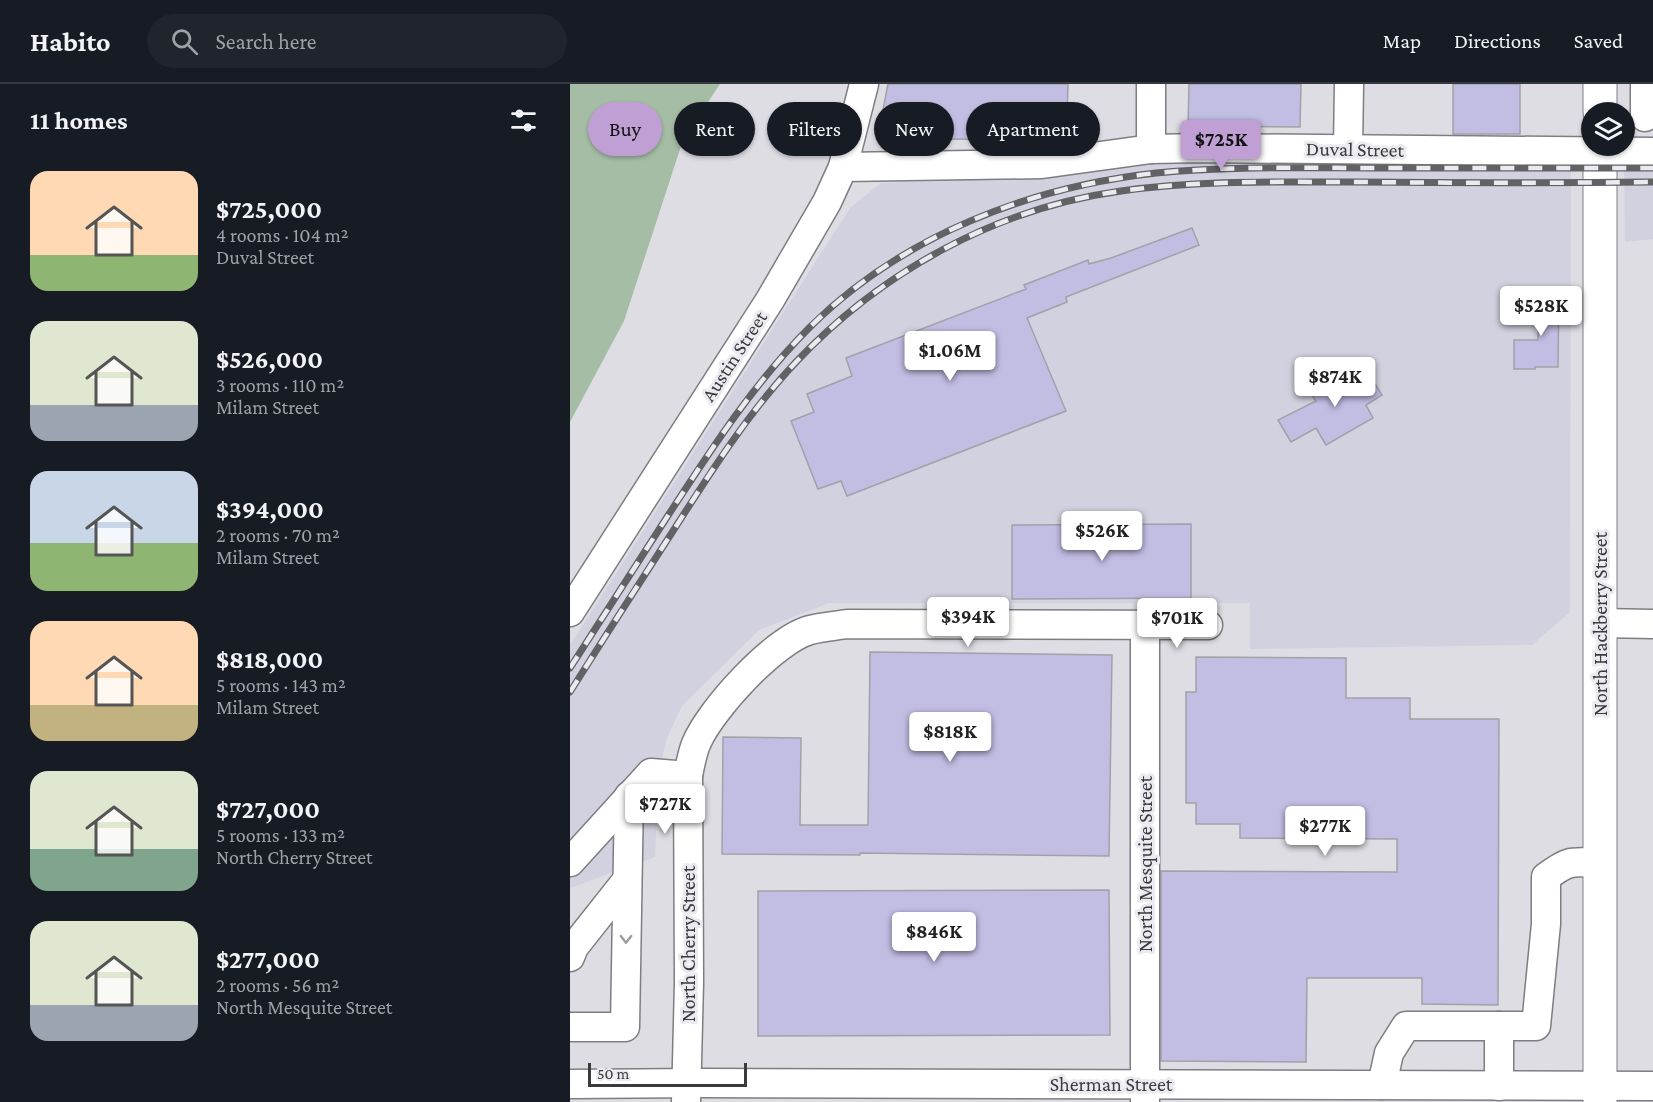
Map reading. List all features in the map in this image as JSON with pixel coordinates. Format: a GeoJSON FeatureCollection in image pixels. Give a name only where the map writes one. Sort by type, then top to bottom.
{"type":"FeatureCollection","features":[{"type":"Feature","properties":{"kind":"main road"},"geometry":{"type":"LineString","coordinates":[[1600,84],[1600,102]]}},
{"type":"Feature","properties":{"kind":"main road","name":"North Hackberry Street"},"geometry":{"type":"LineString","coordinates":[[1600,156],[1600,1094]]}},
{"type":"Feature","properties":{"kind":"street","name":"Austin Street"},"geometry":{"type":"LineString","coordinates":[[570,612],[770,300],[826,202],[843,167],[864,84]]}},
{"type":"Feature","properties":{"kind":"street"},"geometry":{"type":"LineString","coordinates":[[1151,84],[1151,149]]}},
{"type":"Feature","properties":{"kind":"street"},"geometry":{"type":"LineString","coordinates":[[1348,149],[1349,84]]}},
{"type":"Feature","properties":{"kind":"street"},"geometry":{"type":"LineString","coordinates":[[1645,84],[1645,117]]}},
{"type":"Feature","properties":{"kind":"street","name":"Duval Street"},"geometry":{"type":"LineString","coordinates":[[843,167],[1042,164],[1151,149],[1581,149]]}},
{"type":"Feature","properties":{"kind":"street","name":"Duval Street"},"geometry":{"type":"LineString","coordinates":[[1635,151],[1653,152]]}},
{"type":"Feature","properties":{"kind":"street"},"geometry":{"type":"LineString","coordinates":[[1600,623],[1653,624]]}},
{"type":"Feature","properties":{"kind":"street","name":"North Cherry Street"},"geometry":{"type":"LineString","coordinates":[[686,1092],[689,983],[688,776],[696,744],[716,710],[784,642],[809,630],[847,624],[1208,625]]}},
{"type":"Feature","properties":{"kind":"street","name":"North Mesquite Street"},"geometry":{"type":"LineString","coordinates":[[1145,626],[1145,1093]]}},
{"type":"Feature","properties":{"kind":"street"},"geometry":{"type":"LineString","coordinates":[[570,861],[651,772],[688,776]]}},
{"type":"Feature","properties":{"kind":"street"},"geometry":{"type":"LineString","coordinates":[[570,1027],[625,1027],[629,796]]}},
{"type":"Feature","properties":{"kind":"street"},"geometry":{"type":"LineString","coordinates":[[1382,1085],[1389,1053],[1406,1026],[1536,1026],[1546,924],[1546,877],[1564,864],[1600,863]]}},
{"type":"Feature","properties":{"kind":"street"},"geometry":{"type":"LineString","coordinates":[[570,957],[574,947],[627,880]]}},
{"type":"Feature","properties":{"kind":"street"},"geometry":{"type":"LineString","coordinates":[[1498,1086],[1499,1026]]}},
{"type":"Feature","properties":{"kind":"street","name":"Sherman Street"},"geometry":{"type":"LineString","coordinates":[[570,1084],[686,1092],[1145,1093],[1382,1085],[1498,1086],[1600,1094],[1653,1086]]}},
{"type":"Feature","properties":{"kind":"shaded area"},"geometry":{"type":"Polygon","coordinates":[[[1624,159],[1653,159],[1653,239],[1625,242],[1624,159]]]}},
{"type":"Feature","properties":{"kind":"shaded area"},"geometry":{"type":"Polygon","coordinates":[[[1179,161],[1571,161],[1570,612],[1532,645],[1250,649],[1250,603],[829,603],[759,630],[682,706],[667,738],[659,771],[655,857],[570,888],[570,645],[850,208],[881,183],[1072,174],[1179,161]]]}},
{"type":"Feature","properties":{"kind":"green space"},"geometry":{"type":"Polygon","coordinates":[[[570,84],[720,84],[708,102],[674,102],[674,156],[678,156],[624,321],[570,422],[570,84]]]}},
{"type":"Feature","properties":{"kind":"building"},"geometry":{"type":"Polygon","coordinates":[[[888,84],[1068,84],[1067,102],[966,102],[966,139],[954,139],[954,102],[884,102],[888,84]]]}},
{"type":"Feature","properties":{"kind":"building"},"geometry":{"type":"Polygon","coordinates":[[[1189,84],[1301,84],[1300,127],[1188,126],[1189,84]]]}},
{"type":"Feature","properties":{"kind":"building"},"geometry":{"type":"Polygon","coordinates":[[[1453,84],[1520,84],[1520,134],[1453,134],[1453,84]]]}},
{"type":"Feature","properties":{"kind":"building"},"geometry":{"type":"Polygon","coordinates":[[[1192,228],[1199,245],[1066,297],[1067,302],[1027,318],[1066,411],[847,496],[841,481],[818,489],[791,421],[814,412],[807,394],[852,376],[846,358],[1026,289],[1024,285],[1088,260],[1089,264],[1111,258],[1192,228]]]}},
{"type":"Feature","properties":{"kind":"building"},"geometry":{"type":"Polygon","coordinates":[[[1559,290],[1558,367],[1514,369],[1514,340],[1538,340],[1539,291],[1559,290]]]}},
{"type":"Feature","properties":{"kind":"building"},"geometry":{"type":"Polygon","coordinates":[[[1362,364],[1382,395],[1366,405],[1373,418],[1326,445],[1316,428],[1291,442],[1278,420],[1316,401],[1311,394],[1362,364]]]}},
{"type":"Feature","properties":{"kind":"building"},"geometry":{"type":"Polygon","coordinates":[[[1191,524],[1191,598],[1012,599],[1012,525],[1191,524]]]}},
{"type":"Feature","properties":{"kind":"building"},"geometry":{"type":"Polygon","coordinates":[[[870,652],[1112,655],[1109,856],[722,854],[723,737],[801,738],[800,825],[868,825],[870,652]]]}},
{"type":"Feature","properties":{"kind":"building"},"geometry":{"type":"Polygon","coordinates":[[[1196,657],[1346,658],[1346,698],[1410,698],[1410,719],[1499,719],[1498,1005],[1422,1004],[1422,978],[1307,978],[1306,1062],[1161,1061],[1161,871],[1397,872],[1397,839],[1240,838],[1240,824],[1196,824],[1196,803],[1186,803],[1186,692],[1196,692],[1196,657]]]}},
{"type":"Feature","properties":{"kind":"building"},"geometry":{"type":"Polygon","coordinates":[[[1109,890],[1110,1035],[758,1036],[758,891],[1109,890]]]}},
{"type":"Feature","properties":{"kind":"railway"},"geometry":{"type":"LineString","coordinates":[[570,668],[718,441],[752,393],[790,348],[846,295],[885,267],[926,242],[970,221],[1061,190],[1156,173],[1264,168],[1653,168]]}},
{"type":"Feature","properties":{"kind":"railway"},"geometry":{"type":"LineString","coordinates":[[570,692],[716,465],[778,382],[830,329],[866,299],[904,272],[986,229],[1030,212],[1075,199],[1150,187],[1269,182],[1653,182]]}}]}
